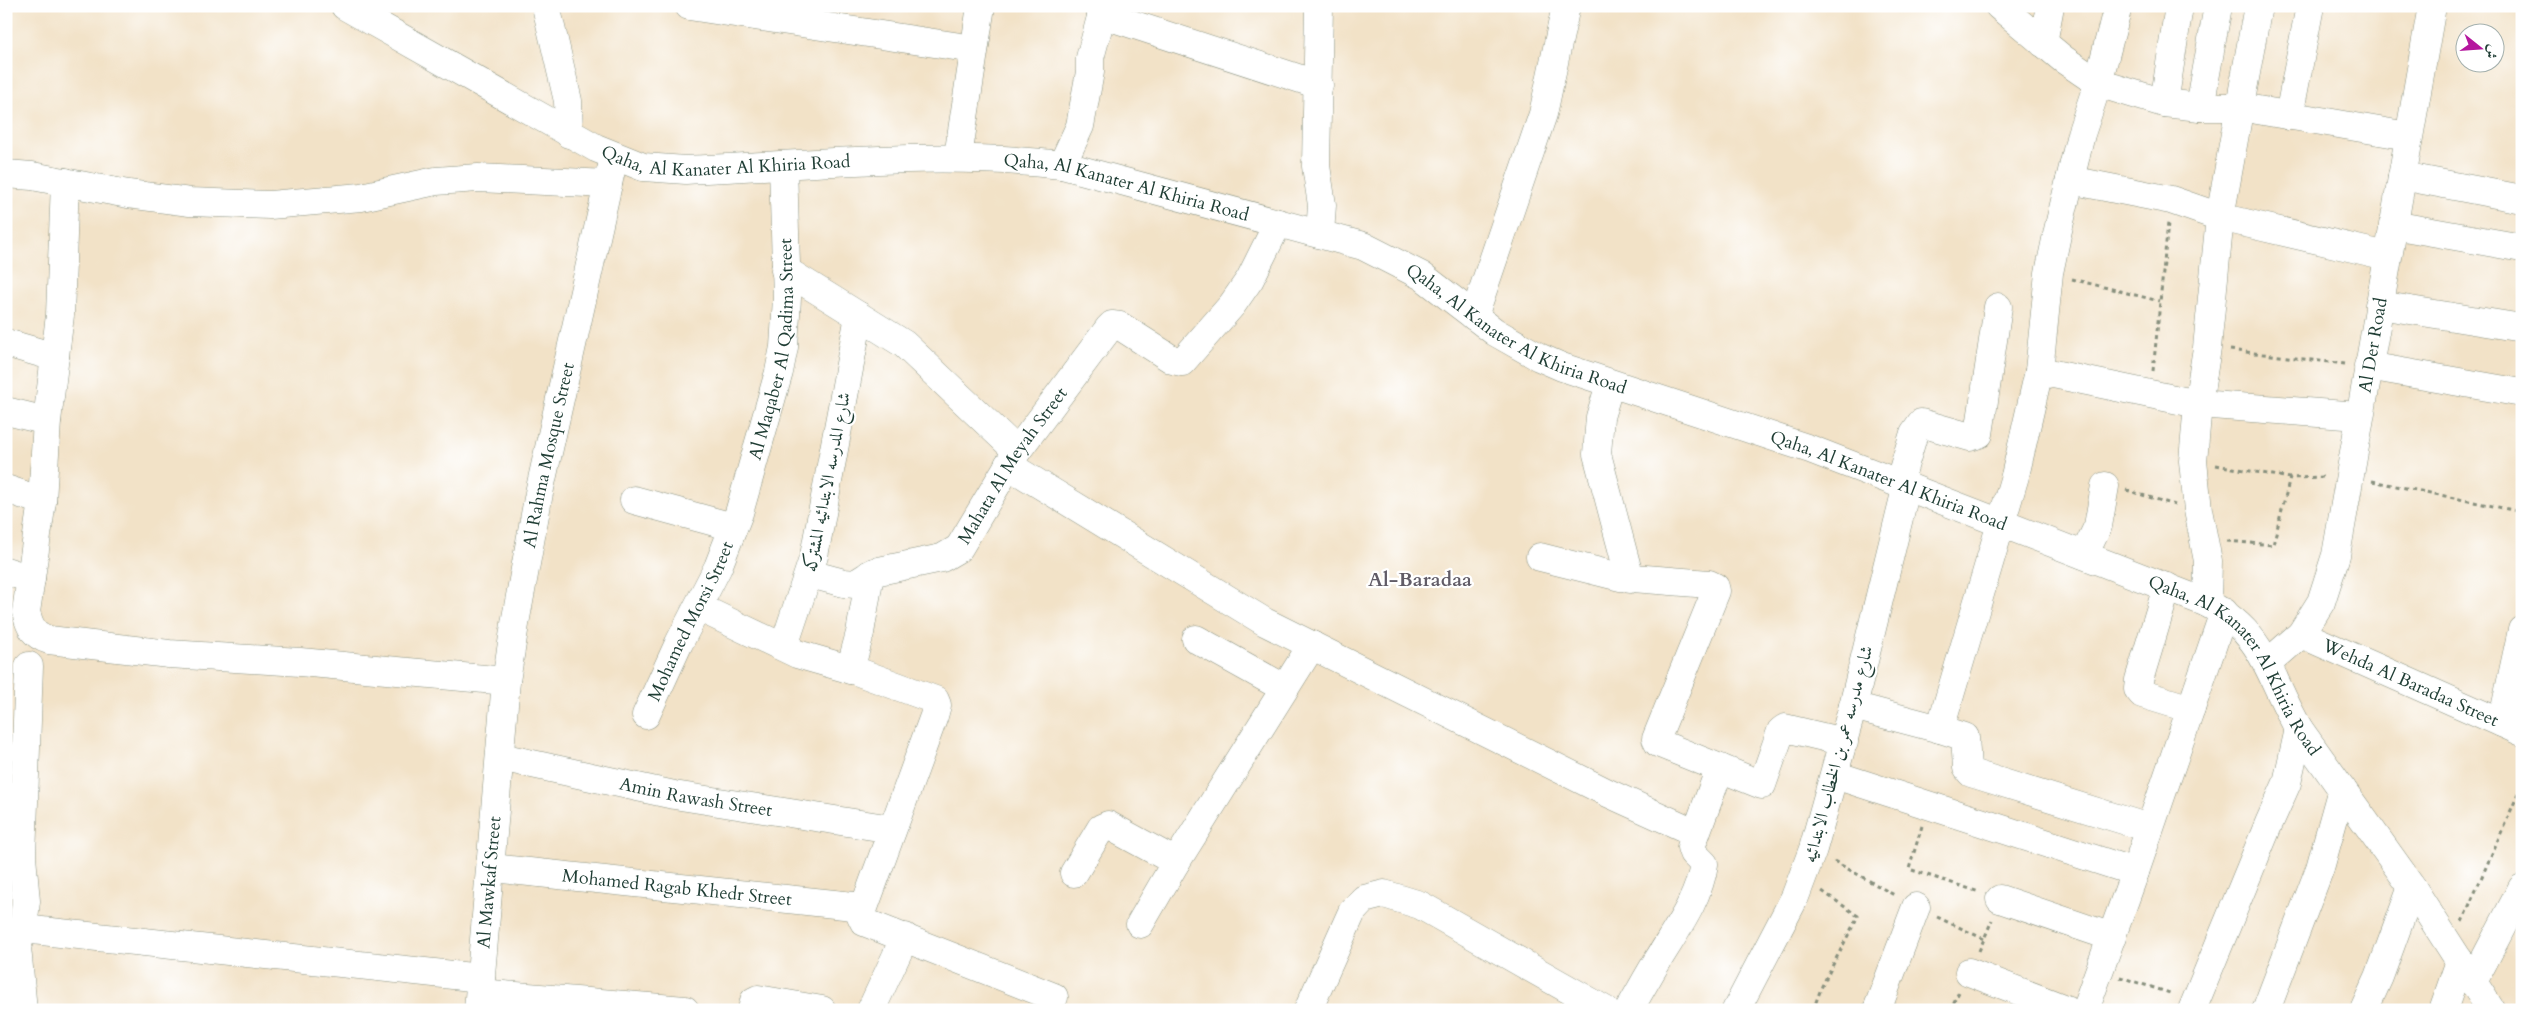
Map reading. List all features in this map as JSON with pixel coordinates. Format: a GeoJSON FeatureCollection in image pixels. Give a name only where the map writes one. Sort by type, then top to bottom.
{"type":"FeatureCollection","features":[{"type":"Feature","properties":{"kind":"street","name":"Qaha, Al Kanater Al Khiria Road"},"geometry":{"type":"LineString","coordinates":[[345,6],[570,134],[614,157],[643,167],[664,170],[958,157],[1062,165],[1363,246],[1403,264],[1441,288],[1495,332],[1539,357],[1610,384],[1729,421],[1903,484],[2167,587],[2215,608],[2240,624],[2254,639],[2268,663],[2285,705],[2299,729],[2412,887],[2491,1010]]}},
{"type":"Feature","properties":{"kind":"street"},"geometry":{"type":"LineString","coordinates":[[546,6],[568,100],[570,134]]}},
{"type":"Feature","properties":{"kind":"street"},"geometry":{"type":"LineString","coordinates":[[689,6],[974,49]]}},
{"type":"Feature","properties":{"kind":"street"},"geometry":{"type":"LineString","coordinates":[[958,157],[981,6]]}},
{"type":"Feature","properties":{"kind":"street"},"geometry":{"type":"LineString","coordinates":[[1320,6],[1316,166],[1322,205],[1320,234]]}},
{"type":"Feature","properties":{"kind":"street"},"geometry":{"type":"LineString","coordinates":[[1474,316],[1543,114],[1566,6]]}},
{"type":"Feature","properties":{"kind":"street"},"geometry":{"type":"LineString","coordinates":[[1999,6],[2042,43],[2098,83],[2164,103],[2200,107],[2240,107],[2408,136]]}},
{"type":"Feature","properties":{"kind":"street"},"geometry":{"type":"LineString","coordinates":[[2042,43],[2050,6]]}},
{"type":"Feature","properties":{"kind":"street"},"geometry":{"type":"LineString","coordinates":[[1940,729],[2015,476],[2039,371],[2049,273],[2081,134],[2098,83],[2118,6]]}},
{"type":"Feature","properties":{"kind":"street"},"geometry":{"type":"LineString","coordinates":[[2164,103],[2179,6]]}},
{"type":"Feature","properties":{"kind":"street"},"geometry":{"type":"LineString","coordinates":[[2200,107],[2218,6]]}},
{"type":"Feature","properties":{"kind":"street"},"geometry":{"type":"LineString","coordinates":[[2085,1010],[2136,872],[2149,828],[2191,709],[2215,608],[2198,510],[2193,461],[2220,217],[2258,6]]}},
{"type":"Feature","properties":{"kind":"street"},"geometry":{"type":"LineString","coordinates":[[2289,116],[2310,6]]}},
{"type":"Feature","properties":{"kind":"street","name":"Al Der Road"},"geometry":{"type":"LineString","coordinates":[[2268,663],[2301,634],[2321,602],[2330,579],[2350,476],[2432,6]]}},
{"type":"Feature","properties":{"kind":"street"},"geometry":{"type":"LineString","coordinates":[[1062,165],[1080,126],[1090,72],[1090,58],[1103,10],[1319,85]]}},
{"type":"Feature","properties":{"kind":"street","name":"Al Rahma Mosque Street"},"geometry":{"type":"LineString","coordinates":[[500,757],[506,681],[528,546],[614,157]]}},
{"type":"Feature","properties":{"kind":"street","name":"Al Maqaber Al Qadima Street"},"geometry":{"type":"LineString","coordinates":[[733,527],[779,372],[786,323],[783,166]]}},
{"type":"Feature","properties":{"kind":"street"},"geometry":{"type":"LineString","coordinates":[[6,174],[190,202],[270,205],[361,198],[436,182],[478,178],[608,184]]}},
{"type":"Feature","properties":{"kind":"street"},"geometry":{"type":"LineString","coordinates":[[2402,176],[2522,199]]}},
{"type":"Feature","properties":{"kind":"street"},"geometry":{"type":"LineString","coordinates":[[2070,180],[2171,200],[2220,217],[2387,256]]}},
{"type":"Feature","properties":{"kind":"street"},"geometry":{"type":"LineString","coordinates":[[65,182],[60,315],[48,421],[42,501],[19,575],[29,626],[38,636],[50,640],[169,654],[300,662],[506,681]]}},
{"type":"Feature","properties":{"kind":"street","name":"Mahata Al Meyah Street"},"geometry":{"type":"LineString","coordinates":[[810,574],[849,585],[860,582],[870,574],[942,558],[958,548],[965,541],[1013,458],[1109,328],[1120,326],[1173,360],[1182,362],[1232,305],[1250,279],[1278,222]]}},
{"type":"Feature","properties":{"kind":"street"},"geometry":{"type":"LineString","coordinates":[[2393,225],[2522,248]]}},
{"type":"Feature","properties":{"kind":"street"},"geometry":{"type":"LineString","coordinates":[[785,270],[916,354],[1013,458],[1223,598],[1312,645],[1608,793],[1696,833]]}},
{"type":"Feature","properties":{"kind":"street"},"geometry":{"type":"LineString","coordinates":[[2379,305],[2522,328]]}},
{"type":"Feature","properties":{"kind":"street","name":"شارع مدرسه عمر بن الخطاب الابتدائيه"},"geometry":{"type":"LineString","coordinates":[[1736,1010],[1803,878],[1813,849],[1853,706],[1914,433],[1921,424],[1970,437],[1979,434],[1998,307]]}},
{"type":"Feature","properties":{"kind":"street","name":"شارع المدرسه الابتدائيه المشتركه"},"geometry":{"type":"LineString","coordinates":[[784,646],[810,574],[859,316]]}},
{"type":"Feature","properties":{"kind":"street"},"geometry":{"type":"LineString","coordinates":[[6,343],[55,357]]}},
{"type":"Feature","properties":{"kind":"street"},"geometry":{"type":"LineString","coordinates":[[2368,366],[2522,393]]}},
{"type":"Feature","properties":{"kind":"street"},"geometry":{"type":"LineString","coordinates":[[2039,371],[2198,404],[2359,416]]}},
{"type":"Feature","properties":{"kind":"street"},"geometry":{"type":"LineString","coordinates":[[1610,384],[1600,417],[1597,454],[1630,578]]}},
{"type":"Feature","properties":{"kind":"street"},"geometry":{"type":"LineString","coordinates":[[6,411],[48,421]]}},
{"type":"Feature","properties":{"kind":"street"},"geometry":{"type":"LineString","coordinates":[[2084,555],[2098,526],[2105,486]]}},
{"type":"Feature","properties":{"kind":"street"},"geometry":{"type":"LineString","coordinates":[[6,489],[42,501]]}},
{"type":"Feature","properties":{"kind":"street"},"geometry":{"type":"LineString","coordinates":[[634,500],[733,527]]}},
{"type":"Feature","properties":{"kind":"street","name":"Mohamed Morsi Street"},"geometry":{"type":"LineString","coordinates":[[646,715],[718,567],[733,527]]}},
{"type":"Feature","properties":{"kind":"street"},"geometry":{"type":"LineString","coordinates":[[1540,557],[1630,578],[1709,584],[1715,587],[1716,591],[1656,739],[1658,743],[1762,785],[1781,731],[1785,728],[1844,742]]}},
{"type":"Feature","properties":{"kind":"street"},"geometry":{"type":"LineString","coordinates":[[850,670],[860,633],[870,574]]}},
{"type":"Feature","properties":{"kind":"street"},"geometry":{"type":"LineString","coordinates":[[2167,587],[2138,689],[2142,694],[2191,709]]}},
{"type":"Feature","properties":{"kind":"street"},"geometry":{"type":"LineString","coordinates":[[698,607],[798,654],[930,697],[937,705],[861,916],[864,922],[1054,997]]}},
{"type":"Feature","properties":{"kind":"street"},"geometry":{"type":"LineString","coordinates":[[2512,727],[2522,630]]}},
{"type":"Feature","properties":{"kind":"street","name":"Wehda Al Baradaa Street"},"geometry":{"type":"LineString","coordinates":[[2301,634],[2512,727]]}},
{"type":"Feature","properties":{"kind":"street"},"geometry":{"type":"LineString","coordinates":[[23,1010],[15,940],[26,901],[16,770],[17,669],[34,657],[38,636]]}},
{"type":"Feature","properties":{"kind":"street"},"geometry":{"type":"LineString","coordinates":[[1196,640],[1284,688]]}},
{"type":"Feature","properties":{"kind":"street"},"geometry":{"type":"LineString","coordinates":[[1140,924],[1176,862],[1312,645]]}},
{"type":"Feature","properties":{"kind":"street"},"geometry":{"type":"LineString","coordinates":[[1853,706],[1965,737],[1967,768],[1971,773],[2149,828]]}},
{"type":"Feature","properties":{"kind":"street"},"geometry":{"type":"LineString","coordinates":[[2194,1006],[2287,783],[2299,729]]}},
{"type":"Feature","properties":{"kind":"street","name":"Amin Rawash Street"},"geometry":{"type":"LineString","coordinates":[[500,757],[674,795],[892,829]]}},
{"type":"Feature","properties":{"kind":"street","name":"Al Mawkaf Street"},"geometry":{"type":"LineString","coordinates":[[480,994],[500,757]]}},
{"type":"Feature","properties":{"kind":"street"},"geometry":{"type":"LineString","coordinates":[[1630,1010],[1658,959],[1678,930],[1690,905],[1704,864],[1691,850],[1720,768]]}},
{"type":"Feature","properties":{"kind":"street"},"geometry":{"type":"LineString","coordinates":[[1835,775],[2136,872]]}},
{"type":"Feature","properties":{"kind":"street"},"geometry":{"type":"LineString","coordinates":[[2266,1010],[2320,868],[2342,789]]}},
{"type":"Feature","properties":{"kind":"street"},"geometry":{"type":"LineString","coordinates":[[1074,873],[1101,828],[1108,825],[1176,862]]}},
{"type":"Feature","properties":{"kind":"street","name":"Mohamed Ragab Khedr Street"},"geometry":{"type":"LineString","coordinates":[[492,868],[863,907]]}},
{"type":"Feature","properties":{"kind":"street"},"geometry":{"type":"LineString","coordinates":[[2364,1010],[2379,977],[2412,887]]}},
{"type":"Feature","properties":{"kind":"street"},"geometry":{"type":"LineString","coordinates":[[2443,1010],[2461,963],[2522,888]]}},
{"type":"Feature","properties":{"kind":"street"},"geometry":{"type":"LineString","coordinates":[[1308,1010],[1352,912],[1364,899],[1384,894],[1420,905],[1605,1010]]}},
{"type":"Feature","properties":{"kind":"street"},"geometry":{"type":"LineString","coordinates":[[2000,899],[2112,937]]}},
{"type":"Feature","properties":{"kind":"street"},"geometry":{"type":"LineString","coordinates":[[1877,1010],[1916,907]]}},
{"type":"Feature","properties":{"kind":"street"},"geometry":{"type":"LineString","coordinates":[[871,1010],[906,937]]}},
{"type":"Feature","properties":{"kind":"street"},"geometry":{"type":"LineString","coordinates":[[15,940],[480,994],[685,1010]]}},
{"type":"Feature","properties":{"kind":"street"},"geometry":{"type":"LineString","coordinates":[[1969,972],[2068,1010]]}},
{"type":"Feature","properties":{"kind":"street"},"geometry":{"type":"LineString","coordinates":[[752,1010],[754,1001],[758,999],[822,1010]]}},
{"type":"Feature","properties":{"kind":"path"},"geometry":{"type":"LineString","coordinates":[[2150,395],[2171,200]]}},
{"type":"Feature","properties":{"kind":"path"},"geometry":{"type":"LineString","coordinates":[[2049,273],[2159,301]]}},
{"type":"Feature","properties":{"kind":"path"},"geometry":{"type":"LineString","coordinates":[[2207,348],[2368,366]]}},
{"type":"Feature","properties":{"kind":"path"},"geometry":{"type":"LineString","coordinates":[[2193,461],[2290,478],[2350,476],[2522,512]]}},
{"type":"Feature","properties":{"kind":"path"},"geometry":{"type":"LineString","coordinates":[[2203,538],[2273,545],[2290,478]]}},
{"type":"Feature","properties":{"kind":"path"},"geometry":{"type":"LineString","coordinates":[[2105,486],[2108,485],[2198,510]]}},
{"type":"Feature","properties":{"kind":"path"},"geometry":{"type":"LineString","coordinates":[[2461,963],[2522,785]]}},
{"type":"Feature","properties":{"kind":"path"},"geometry":{"type":"LineString","coordinates":[[1928,806],[1909,869],[2000,899]]}},
{"type":"Feature","properties":{"kind":"path"},"geometry":{"type":"LineString","coordinates":[[1813,849],[1916,907],[1984,939]]}},
{"type":"Feature","properties":{"kind":"path"},"geometry":{"type":"LineString","coordinates":[[1803,878],[1858,916],[1822,986],[1813,1010]]}},
{"type":"Feature","properties":{"kind":"path"},"geometry":{"type":"LineString","coordinates":[[2100,970],[2194,1006]]}},
{"type":"Feature","properties":{"kind":"district","name":"Al-Baradaa"},"geometry":{"type":"Point","coordinates":[1420,579]}}]}
